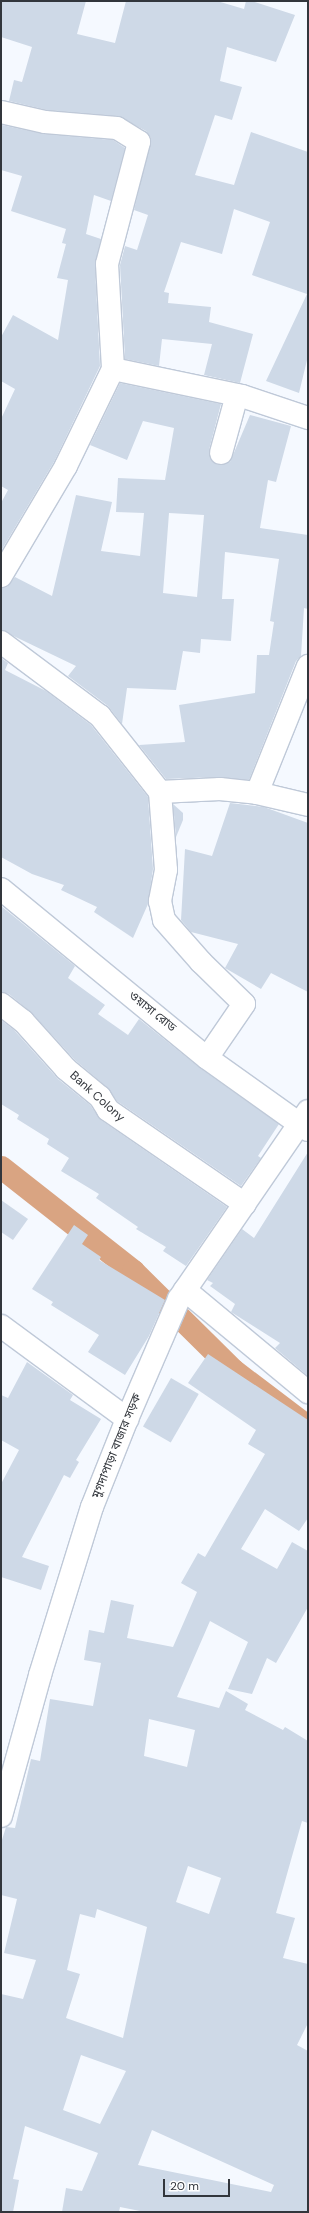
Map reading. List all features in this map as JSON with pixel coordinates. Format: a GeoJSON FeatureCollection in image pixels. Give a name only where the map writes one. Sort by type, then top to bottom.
{"type":"FeatureCollection","features":[{"type":"Feature","properties":{"kind":"street"},"geometry":{"type":"LineString","coordinates":[[1,112],[45,122],[117,128],[139,142],[107,264],[113,369],[66,466],[1,576]]}},
{"type":"Feature","properties":{"kind":"street"},"geometry":{"type":"LineString","coordinates":[[113,369],[237,395],[308,418]]}},
{"type":"Feature","properties":{"kind":"street"},"geometry":{"type":"LineString","coordinates":[[221,453],[237,395]]}},
{"type":"Feature","properties":{"kind":"street"},"geometry":{"type":"LineString","coordinates":[[1,642],[100,716],[160,792],[166,870],[160,901],[164,920],[201,962],[244,1004],[207,1058]]}},
{"type":"Feature","properties":{"kind":"street"},"geometry":{"type":"LineString","coordinates":[[258,793],[308,666]]}},
{"type":"Feature","properties":{"kind":"street"},"geometry":{"type":"LineString","coordinates":[[160,792],[220,789],[258,793],[308,805]]}},
{"type":"Feature","properties":{"kind":"street","name":"ওয়াসা রোড"},"geometry":{"type":"LineString","coordinates":[[1,889],[207,1058],[305,1121]]}},
{"type":"Feature","properties":{"kind":"street","name":"Bank Colony"},"geometry":{"type":"LineString","coordinates":[[1,1004],[23,1021],[66,1069],[100,1097],[108,1110],[245,1204]]}},
{"type":"Feature","properties":{"kind":"street","name":"মুগদাপাড়া বাজার সড়ক"},"geometry":{"type":"LineString","coordinates":[[1,1816],[40,1675],[92,1507],[127,1419],[182,1294],[305,1121]]}},
{"type":"Feature","properties":{"kind":"street"},"geometry":{"type":"LineString","coordinates":[[182,1294],[308,1392]]}},
{"type":"Feature","properties":{"kind":"street"},"geometry":{"type":"LineString","coordinates":[[1,1326],[127,1419]]}},
{"type":"Feature","properties":{"kind":"building"},"geometry":{"type":"Polygon","coordinates":[[[1,1],[86,1],[77,34],[115,43],[126,1],[217,1],[244,9],[246,1],[252,1],[295,15],[276,62],[227,47],[220,81],[242,87],[232,120],[215,115],[195,175],[234,185],[251,132],[308,152],[308,356],[299,393],[266,381],[307,294],[252,275],[270,222],[234,209],[222,254],[181,242],[164,292],[169,293],[168,303],[211,307],[209,322],[253,334],[240,383],[204,375],[212,344],[162,339],[159,366],[125,359],[120,265],[125,246],[137,250],[148,215],[134,210],[151,138],[146,131],[118,116],[47,110],[9,101],[14,80],[22,82],[32,47],[1,37],[1,1]]]}},
{"type":"Feature","properties":{"kind":"building"},"geometry":{"type":"Polygon","coordinates":[[[2,125],[44,134],[113,140],[125,148],[111,201],[94,195],[86,234],[101,239],[95,265],[100,366],[55,460],[1,551],[1,503],[8,490],[1,486],[1,419],[15,389],[1,381],[1,337],[13,315],[58,340],[68,280],[57,278],[66,244],[62,243],[66,229],[11,211],[22,176],[1,170],[2,125]]]}},
{"type":"Feature","properties":{"kind":"building"},"geometry":{"type":"Polygon","coordinates":[[[120,383],[221,404],[209,450],[212,461],[218,465],[230,462],[250,415],[291,426],[276,482],[268,480],[260,528],[308,535],[308,609],[304,608],[301,656],[296,661],[249,780],[219,777],[166,779],[139,745],[185,742],[179,705],[255,693],[257,655],[269,655],[274,622],[270,621],[279,559],[225,552],[222,599],[234,599],[231,641],[201,639],[200,653],[183,651],[176,690],[127,688],[122,724],[108,706],[68,676],[76,666],[1,630],[1,588],[7,587],[15,577],[52,596],[76,495],[112,502],[101,551],[140,556],[144,513],[116,512],[118,478],[165,480],[174,428],[143,421],[127,460],[90,445],[120,383]],[[169,513],[163,593],[197,597],[204,515],[169,513]]]}},
{"type":"Feature","properties":{"kind":"building"},"geometry":{"type":"Polygon","coordinates":[[[1,658],[8,663],[5,670],[46,691],[91,725],[148,797],[153,869],[148,904],[133,938],[94,912],[97,907],[61,890],[64,885],[32,874],[1,857],[1,658]]]}},
{"type":"Feature","properties":{"kind":"building"},"geometry":{"type":"Polygon","coordinates":[[[230,803],[264,807],[308,823],[308,992],[271,973],[261,989],[225,968],[238,944],[191,932],[181,920],[185,849],[212,856],[230,803]]]}},
{"type":"Feature","properties":{"kind":"building"},"geometry":{"type":"Polygon","coordinates":[[[173,804],[183,813],[183,820],[176,837],[173,804]]]}},
{"type":"Feature","properties":{"kind":"building"},"geometry":{"type":"Polygon","coordinates":[[[1,906],[75,966],[68,978],[105,1005],[98,1014],[128,1035],[139,1019],[200,1068],[279,1124],[258,1156],[261,1158],[241,1186],[117,1101],[108,1088],[75,1060],[32,1013],[9,994],[1,992],[1,906]]]}},
{"type":"Feature","properties":{"kind":"building"},"geometry":{"type":"Polygon","coordinates":[[[1,1020],[14,1030],[58,1079],[90,1105],[101,1120],[227,1207],[186,1266],[163,1251],[166,1247],[136,1229],[138,1227],[96,1198],[99,1194],[61,1171],[69,1158],[47,1144],[49,1139],[17,1119],[19,1115],[1,1104],[1,1020]]]}},
{"type":"Feature","properties":{"kind":"building"},"geometry":{"type":"Polygon","coordinates":[[[308,1152],[308,1376],[275,1348],[280,1343],[231,1312],[235,1304],[210,1286],[213,1283],[207,1280],[242,1229],[254,1238],[308,1152]]]}},
{"type":"Feature","properties":{"kind":"building"},"geometry":{"type":"Polygon","coordinates":[[[1,1200],[28,1219],[13,1240],[1,1232],[1,1200]]]}},
{"type":"Feature","properties":{"kind":"building"},"geometry":{"type":"Polygon","coordinates":[[[74,1225],[88,1235],[82,1244],[101,1257],[99,1260],[165,1300],[149,1336],[125,1375],[88,1352],[99,1335],[51,1305],[53,1302],[32,1289],[74,1225]]]}},
{"type":"Feature","properties":{"kind":"building"},"geometry":{"type":"Polygon","coordinates":[[[208,1354],[308,1420],[308,1518],[299,1531],[265,1509],[241,1549],[277,1569],[292,1542],[308,1551],[308,1607],[276,1663],[267,1658],[252,1694],[228,1689],[248,1642],[210,1621],[177,1697],[219,1708],[226,1691],[248,1704],[245,1710],[283,1730],[285,1727],[308,1741],[308,1823],[302,1821],[276,1913],[295,1918],[283,1958],[308,1964],[308,2023],[297,2045],[308,2051],[308,2212],[145,2212],[120,2207],[119,2212],[62,2212],[66,2188],[82,2191],[98,2153],[25,2126],[13,2179],[19,2180],[13,2212],[1,2212],[1,1994],[23,1999],[36,1960],[4,1953],[17,1899],[1,1895],[1,1843],[6,1827],[15,1828],[31,1759],[40,1761],[50,1699],[93,1706],[101,1663],[84,1660],[89,1630],[104,1633],[111,1600],[134,1605],[127,1638],[173,1647],[197,1592],[181,1583],[198,1553],[205,1557],[265,1454],[248,1444],[256,1430],[188,1383],[208,1354]],[[149,1719],[144,1756],[187,1767],[195,1730],[149,1719]],[[188,1866],[176,1902],[209,1914],[221,1878],[188,1866]],[[97,1909],[95,1918],[80,1914],[67,1970],[80,1974],[66,2018],[123,2038],[147,1927],[97,1909]],[[81,2055],[63,2110],[100,2124],[126,2071],[81,2055]],[[152,2130],[138,2165],[271,2192],[274,2185],[152,2130]]]}},
{"type":"Feature","properties":{"kind":"building"},"geometry":{"type":"Polygon","coordinates":[[[27,1362],[73,1395],[70,1400],[101,1419],[76,1460],[79,1462],[70,1478],[64,1475],[22,1557],[49,1566],[41,1590],[1,1577],[1,1484],[19,1450],[1,1440],[1,1395],[8,1398],[27,1362]]]}},
{"type":"Feature","properties":{"kind":"building"},"geometry":{"type":"Polygon","coordinates":[[[171,1378],[199,1394],[171,1442],[143,1426],[171,1378]]]}},
{"type":"Feature","properties":{"kind":"waterway"},"geometry":{"type":"LineString","coordinates":[[1,1167],[133,1271],[233,1370],[308,1427]]}}]}
